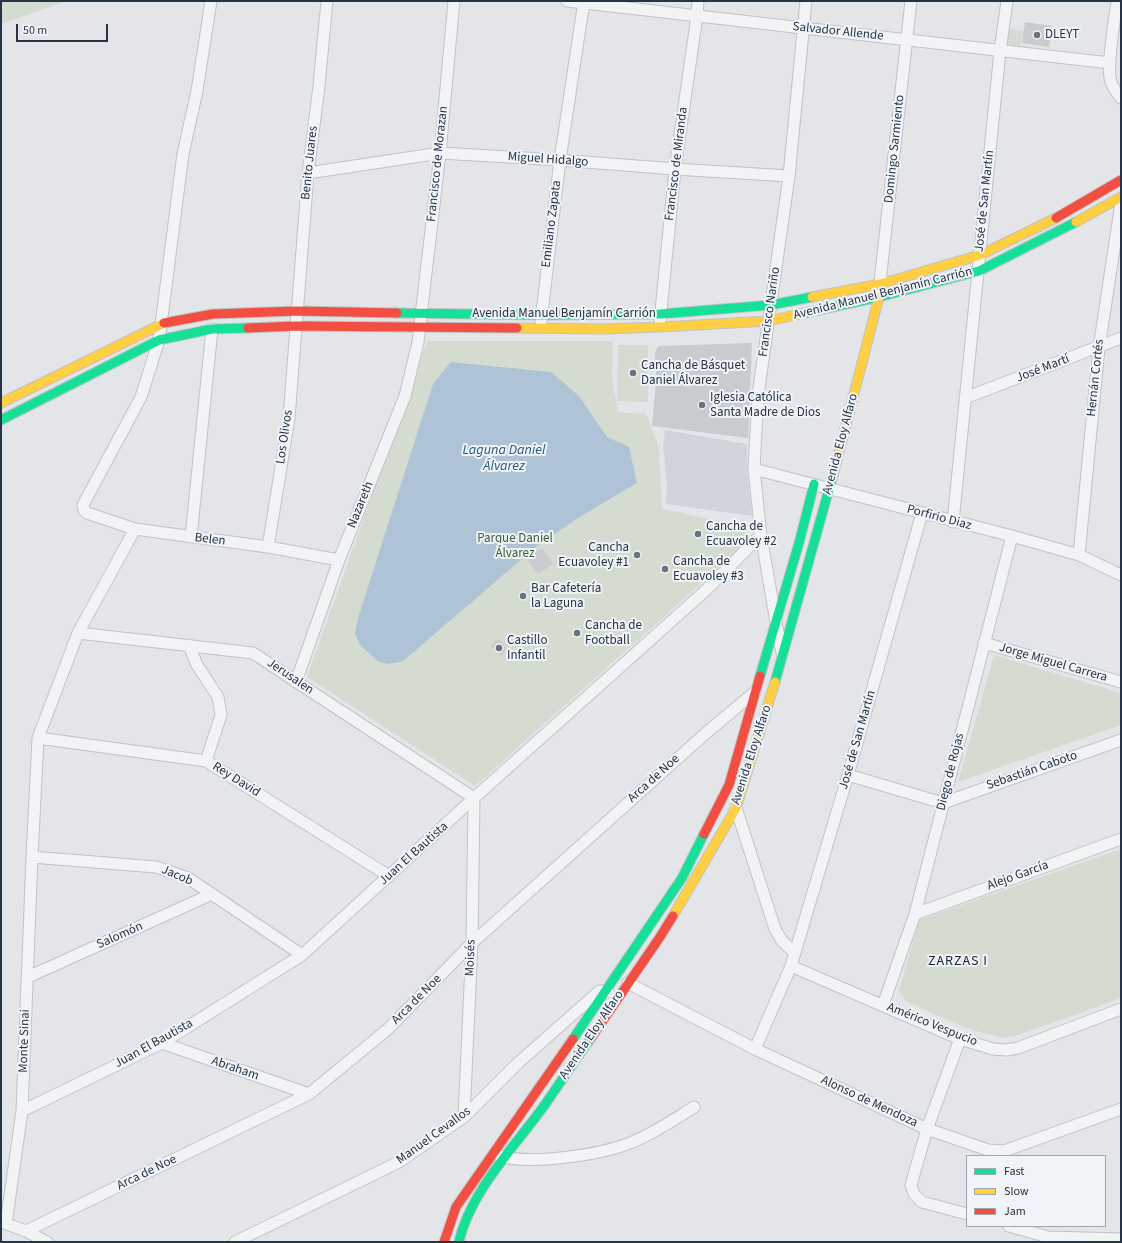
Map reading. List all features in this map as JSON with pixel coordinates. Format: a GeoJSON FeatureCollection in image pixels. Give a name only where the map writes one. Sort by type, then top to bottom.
{"type":"FeatureCollection","features":[{"type":"Feature","properties":{"kind":"main road","name":"Avenida Manuel Benjamín Carrión"},"geometry":{"type":"LineString","coordinates":[[1,403],[161,324],[213,314],[298,311],[541,315],[660,314],[771,305],[880,284],[980,255],[1051,221],[1119,181]]}},
{"type":"Feature","properties":{"kind":"main road","name":"Avenida Manuel Benjamín Carrión"},"geometry":{"type":"LineString","coordinates":[[1,420],[159,340],[212,329],[296,326],[540,328],[660,327],[769,321],[879,298],[979,271],[1054,234],[1121,196]]}},
{"type":"Feature","properties":{"kind":"main road","name":"Avenida Eloy Alfaro"},"geometry":{"type":"LineString","coordinates":[[459,1242],[462,1228],[476,1199],[505,1157],[544,1106],[660,937],[736,808],[768,706],[829,489],[879,298]]}},
{"type":"Feature","properties":{"kind":"main road","name":"Avenida Eloy Alfaro"},"geometry":{"type":"LineString","coordinates":[[444,1242],[456,1207],[606,991],[682,878],[729,786],[799,543],[814,484]]}},
{"type":"Feature","properties":{"kind":"street"},"geometry":{"type":"LineString","coordinates":[[159,340],[183,154],[197,91],[210,1]]}},
{"type":"Feature","properties":{"kind":"street","name":"Benito Juares"},"geometry":{"type":"LineString","coordinates":[[296,326],[308,173],[319,86],[327,1]]}},
{"type":"Feature","properties":{"kind":"street","name":"Francisco de Morazan"},"geometry":{"type":"LineString","coordinates":[[420,326],[440,153],[454,1]]}},
{"type":"Feature","properties":{"kind":"street","name":"Salvador Allende"},"geometry":{"type":"LineString","coordinates":[[567,1],[1110,63]]}},
{"type":"Feature","properties":{"kind":"street","name":"Francisco de Miranda"},"geometry":{"type":"LineString","coordinates":[[660,327],[660,314],[675,169],[698,1]]}},
{"type":"Feature","properties":{"kind":"street","name":"Francisco Nariño"},"geometry":{"type":"LineString","coordinates":[[782,654],[761,535],[754,469],[758,395],[789,176],[806,1]]}},
{"type":"Feature","properties":{"kind":"street","name":"Domingo Sarmiento"},"geometry":{"type":"LineString","coordinates":[[879,298],[911,1]]}},
{"type":"Feature","properties":{"kind":"street","name":"José de San Martín"},"geometry":{"type":"LineString","coordinates":[[953,522],[1000,51],[1007,1]]}},
{"type":"Feature","properties":{"kind":"street"},"geometry":{"type":"LineString","coordinates":[[1116,1],[1110,63],[1111,82],[1121,98]]}},
{"type":"Feature","properties":{"kind":"street","name":"Emiliano Zapata"},"geometry":{"type":"LineString","coordinates":[[540,328],[560,160],[584,2]]}},
{"type":"Feature","properties":{"kind":"street","name":"Miguel Hidalgo"},"geometry":{"type":"LineString","coordinates":[[308,173],[440,153],[789,176]]}},
{"type":"Feature","properties":{"kind":"street"},"geometry":{"type":"LineString","coordinates":[[1119,181],[1121,196]]}},
{"type":"Feature","properties":{"kind":"street","name":"Hernán Cortés"},"geometry":{"type":"LineString","coordinates":[[1079,555],[1099,348],[1121,202]]}},
{"type":"Feature","properties":{"kind":"street","name":"Los Olivos"},"geometry":{"type":"LineString","coordinates":[[268,547],[289,418],[296,326]]}},
{"type":"Feature","properties":{"kind":"street","name":"Nazareth"},"geometry":{"type":"LineString","coordinates":[[296,682],[339,560],[405,396],[418,342],[420,326]]}},
{"type":"Feature","properties":{"kind":"street"},"geometry":{"type":"LineString","coordinates":[[191,538],[212,329]]}},
{"type":"Feature","properties":{"kind":"street","name":"José Martí"},"geometry":{"type":"LineString","coordinates":[[965,398],[1099,348],[1121,338]]}},
{"type":"Feature","properties":{"kind":"street","name":"Belen"},"geometry":{"type":"LineString","coordinates":[[159,340],[141,397],[82,505],[84,510],[87,513],[135,529],[191,538],[268,547],[339,560]]}},
{"type":"Feature","properties":{"kind":"street","name":"Porfirio Diaz"},"geometry":{"type":"LineString","coordinates":[[754,469],[953,522],[1012,536],[1079,555],[1121,575]]}},
{"type":"Feature","properties":{"kind":"street","name":"José de San Martín"},"geometry":{"type":"LineString","coordinates":[[755,1049],[792,966],[922,513]]}},
{"type":"Feature","properties":{"kind":"street","name":"Monte Sinai"},"geometry":{"type":"LineString","coordinates":[[4,1223],[22,1111],[38,738],[78,633],[135,529]]}},
{"type":"Feature","properties":{"kind":"street","name":"Juan El Bautista"},"geometry":{"type":"LineString","coordinates":[[22,1111],[162,1043],[302,955],[474,798],[705,591],[761,535]]}},
{"type":"Feature","properties":{"kind":"street","name":"Diego de Rojas"},"geometry":{"type":"LineString","coordinates":[[883,1005],[915,914],[1012,536]]}},
{"type":"Feature","properties":{"kind":"street","name":"Jerusalen"},"geometry":{"type":"LineString","coordinates":[[78,633],[189,644],[253,653],[474,798]]}},
{"type":"Feature","properties":{"kind":"street","name":"Jorge Miguel Carrera"},"geometry":{"type":"LineString","coordinates":[[984,643],[1121,682]]}},
{"type":"Feature","properties":{"kind":"street"},"geometry":{"type":"LineString","coordinates":[[189,644],[197,665],[218,697],[221,715],[206,761]]}},
{"type":"Feature","properties":{"kind":"street","name":"Arca de Noe"},"geometry":{"type":"LineString","coordinates":[[26,1231],[309,1094],[388,1029],[472,943],[706,733],[755,692]]}},
{"type":"Feature","properties":{"kind":"street","name":"Rey David"},"geometry":{"type":"LineString","coordinates":[[38,738],[206,761],[389,876]]}},
{"type":"Feature","properties":{"kind":"street","name":"Sebastián Caboto"},"geometry":{"type":"LineString","coordinates":[[943,803],[1121,740]]}},
{"type":"Feature","properties":{"kind":"street"},"geometry":{"type":"LineString","coordinates":[[848,775],[943,803]]}},
{"type":"Feature","properties":{"kind":"street","name":"Moisés"},"geometry":{"type":"LineString","coordinates":[[464,1117],[472,943],[474,798]]}},
{"type":"Feature","properties":{"kind":"street"},"geometry":{"type":"LineString","coordinates":[[736,808],[775,929],[782,941],[795,953]]}},
{"type":"Feature","properties":{"kind":"street","name":"Alejo García"},"geometry":{"type":"LineString","coordinates":[[915,914],[1121,839]]}},
{"type":"Feature","properties":{"kind":"street","name":"Jacob"},"geometry":{"type":"LineString","coordinates":[[32,857],[156,868],[188,878],[302,955]]}},
{"type":"Feature","properties":{"kind":"street","name":"Salomón"},"geometry":{"type":"LineString","coordinates":[[28,977],[212,894]]}},
{"type":"Feature","properties":{"kind":"street","name":"Américo Vespucio"},"geometry":{"type":"LineString","coordinates":[[792,966],[960,1039],[992,1049],[1006,1050],[1018,1048],[1121,1008]]}},
{"type":"Feature","properties":{"kind":"street","name":"Alonso de Mendoza"},"geometry":{"type":"LineString","coordinates":[[628,983],[755,1049],[927,1129],[988,1150],[1004,1151],[1121,1109]]}},
{"type":"Feature","properties":{"kind":"street","name":"Manuel Cevallos"},"geometry":{"type":"LineString","coordinates":[[235,1242],[399,1162],[464,1117],[518,1063],[596,994],[600,991],[606,991]]}},
{"type":"Feature","properties":{"kind":"street"},"geometry":{"type":"LineString","coordinates":[[606,991],[617,998]]}},
{"type":"Feature","properties":{"kind":"street"},"geometry":{"type":"LineString","coordinates":[[960,1039],[927,1129],[911,1185],[914,1194],[922,1202],[966,1214]]}},
{"type":"Feature","properties":{"kind":"street","name":"Abraham"},"geometry":{"type":"LineString","coordinates":[[162,1043],[309,1094]]}},
{"type":"Feature","properties":{"kind":"street"},"geometry":{"type":"LineString","coordinates":[[493,1154],[531,1160],[558,1158],[605,1151],[630,1143],[652,1133],[694,1107]]}},
{"type":"Feature","properties":{"kind":"street"},"geometry":{"type":"LineString","coordinates":[[4,1223],[26,1231],[48,1242]]}},
{"type":"Feature","properties":{"kind":"street"},"geometry":{"type":"LineString","coordinates":[[1013,1227],[1048,1237],[1121,1239]]}},
{"type":"Feature","properties":{"kind":"shaded area"},"geometry":{"type":"Polygon","coordinates":[[[665,430],[747,444],[747,470],[752,516],[666,504],[667,485],[663,446],[665,430]]]}},
{"type":"Feature","properties":{"kind":"green space"},"geometry":{"type":"Polygon","coordinates":[[[1,1],[66,1],[1,24],[1,1]]]}},
{"type":"Feature","properties":{"kind":"green space"},"geometry":{"type":"Polygon","coordinates":[[[1006,28],[1023,31],[1020,49],[1002,46],[1006,28]]]}},
{"type":"Feature","properties":{"kind":"green space","name":"Parque Daniel Álvarez"},"geometry":{"type":"Polygon","coordinates":[[[427,341],[613,341],[612,379],[618,412],[646,414],[659,447],[662,509],[748,525],[744,545],[475,786],[307,677],[427,341]]]}},
{"type":"Feature","properties":{"kind":"green space","name":"Cancha de Básquet Daniel Álvarez"},"geometry":{"type":"Polygon","coordinates":[[[618,345],[648,345],[648,402],[617,401],[618,345]]]}},
{"type":"Feature","properties":{"kind":"green space"},"geometry":{"type":"Polygon","coordinates":[[[994,655],[1121,693],[1121,725],[958,782],[994,655]]]}},
{"type":"Feature","properties":{"kind":"green space"},"geometry":{"type":"Polygon","coordinates":[[[1121,849],[1121,998],[1016,1036],[1002,1038],[966,1028],[905,1001],[899,990],[919,920],[1121,849]]]}},
{"type":"Feature","properties":{"kind":"water","name":"Laguna Daniel Álvarez"},"geometry":{"type":"Polygon","coordinates":[[[451,362],[551,372],[579,396],[607,437],[629,447],[637,483],[578,518],[536,547],[403,661],[388,664],[379,662],[360,645],[355,633],[358,618],[433,384],[451,362]]]}},
{"type":"Feature","properties":{"kind":"building","name":"DLEYT"},"geometry":{"type":"Polygon","coordinates":[[[1025,22],[1052,26],[1049,47],[1022,43],[1025,22]]]}},
{"type":"Feature","properties":{"kind":"building","name":"Iglesia Católica Santa Madre de Dios"},"geometry":{"type":"Polygon","coordinates":[[[752,343],[748,438],[652,426],[656,383],[655,353],[658,346],[752,343]]]}},
{"type":"Feature","properties":{"kind":"building"},"geometry":{"type":"Polygon","coordinates":[[[542,548],[553,564],[538,574],[526,558],[542,548]]]}},
{"type":"Feature","properties":{"kind":"building","name":"Castillo Infantil"},"geometry":{"type":"Polygon","coordinates":[[[498,639],[508,649],[501,656],[491,646],[498,639]]]}},
{"type":"Feature","properties":{"kind":"traffic: fast"},"geometry":{"type":"LineString","coordinates":[[800,314],[879,297],[979,271],[1076,222]]}},
{"type":"Feature","properties":{"kind":"traffic: fast"},"geometry":{"type":"LineString","coordinates":[[397,313],[541,315],[660,314],[771,305],[812,297]]}},
{"type":"Feature","properties":{"kind":"traffic: fast"},"geometry":{"type":"LineString","coordinates":[[1,420],[159,340],[212,329],[248,328]]}},
{"type":"Feature","properties":{"kind":"traffic: fast"},"geometry":{"type":"LineString","coordinates":[[775,682],[833,475]]}},
{"type":"Feature","properties":{"kind":"traffic: fast"},"geometry":{"type":"LineString","coordinates":[[760,676],[799,543],[814,484]]}},
{"type":"Feature","properties":{"kind":"traffic: fast"},"geometry":{"type":"LineString","coordinates":[[573,1039],[682,878],[704,834]]}},
{"type":"Feature","properties":{"kind":"traffic: fast"},"geometry":{"type":"LineString","coordinates":[[459,1242],[465,1223],[483,1188],[507,1153],[544,1106],[591,1038]]}},
{"type":"Feature","properties":{"kind":"traffic: slow"},"geometry":{"type":"LineString","coordinates":[[1076,222],[1121,197]]}},
{"type":"Feature","properties":{"kind":"traffic: slow"},"geometry":{"type":"LineString","coordinates":[[812,297],[880,284],[980,255],[1056,218]]}},
{"type":"Feature","properties":{"kind":"traffic: slow"},"geometry":{"type":"LineString","coordinates":[[833,475],[879,297]]}},
{"type":"Feature","properties":{"kind":"traffic: slow"},"geometry":{"type":"LineString","coordinates":[[517,328],[604,329],[660,327],[769,321],[800,314]]}},
{"type":"Feature","properties":{"kind":"traffic: slow"},"geometry":{"type":"LineString","coordinates":[[1,403],[164,323]]}},
{"type":"Feature","properties":{"kind":"traffic: slow"},"geometry":{"type":"LineString","coordinates":[[673,916],[736,808],[775,682]]}},
{"type":"Feature","properties":{"kind":"traffic: jam"},"geometry":{"type":"LineString","coordinates":[[1056,218],[1121,180]]}},
{"type":"Feature","properties":{"kind":"traffic: jam"},"geometry":{"type":"LineString","coordinates":[[164,323],[213,314],[297,311],[397,313]]}},
{"type":"Feature","properties":{"kind":"traffic: jam"},"geometry":{"type":"LineString","coordinates":[[248,328],[296,326],[517,328]]}},
{"type":"Feature","properties":{"kind":"traffic: jam"},"geometry":{"type":"LineString","coordinates":[[704,834],[729,785],[760,676]]}},
{"type":"Feature","properties":{"kind":"traffic: jam"},"geometry":{"type":"LineString","coordinates":[[591,1038],[673,916]]}},
{"type":"Feature","properties":{"kind":"traffic: jam"},"geometry":{"type":"LineString","coordinates":[[444,1242],[456,1207],[573,1039]]}},
{"type":"Feature","properties":{"kind":"place","name":"DLEYT"},"geometry":{"type":"Point","coordinates":[1037,35]}},
{"type":"Feature","properties":{"kind":"place","name":"Cancha de Básquet Daniel Álvarez"},"geometry":{"type":"Point","coordinates":[633,373]}},
{"type":"Feature","properties":{"kind":"place","name":"Iglesia Católica Santa Madre de Dios"},"geometry":{"type":"Point","coordinates":[702,405]}},
{"type":"Feature","properties":{"kind":"place","name":"Cancha de Ecuavoley #2"},"geometry":{"type":"Point","coordinates":[698,534]}},
{"type":"Feature","properties":{"kind":"place","name":"Cancha Ecuavoley #1"},"geometry":{"type":"Point","coordinates":[637,555]}},
{"type":"Feature","properties":{"kind":"place","name":"Cancha de Ecuavoley #3"},"geometry":{"type":"Point","coordinates":[665,569]}},
{"type":"Feature","properties":{"kind":"place","name":"Bar Cafetería la Laguna"},"geometry":{"type":"Point","coordinates":[523,596]}},
{"type":"Feature","properties":{"kind":"place","name":"Cancha de Football"},"geometry":{"type":"Point","coordinates":[577,633]}},
{"type":"Feature","properties":{"kind":"place","name":"Castillo Infantil"},"geometry":{"type":"Point","coordinates":[499,648]}},
{"type":"Feature","properties":{"kind":"district","name":"ZARZAS I"},"geometry":{"type":"Point","coordinates":[958,962]}}]}
